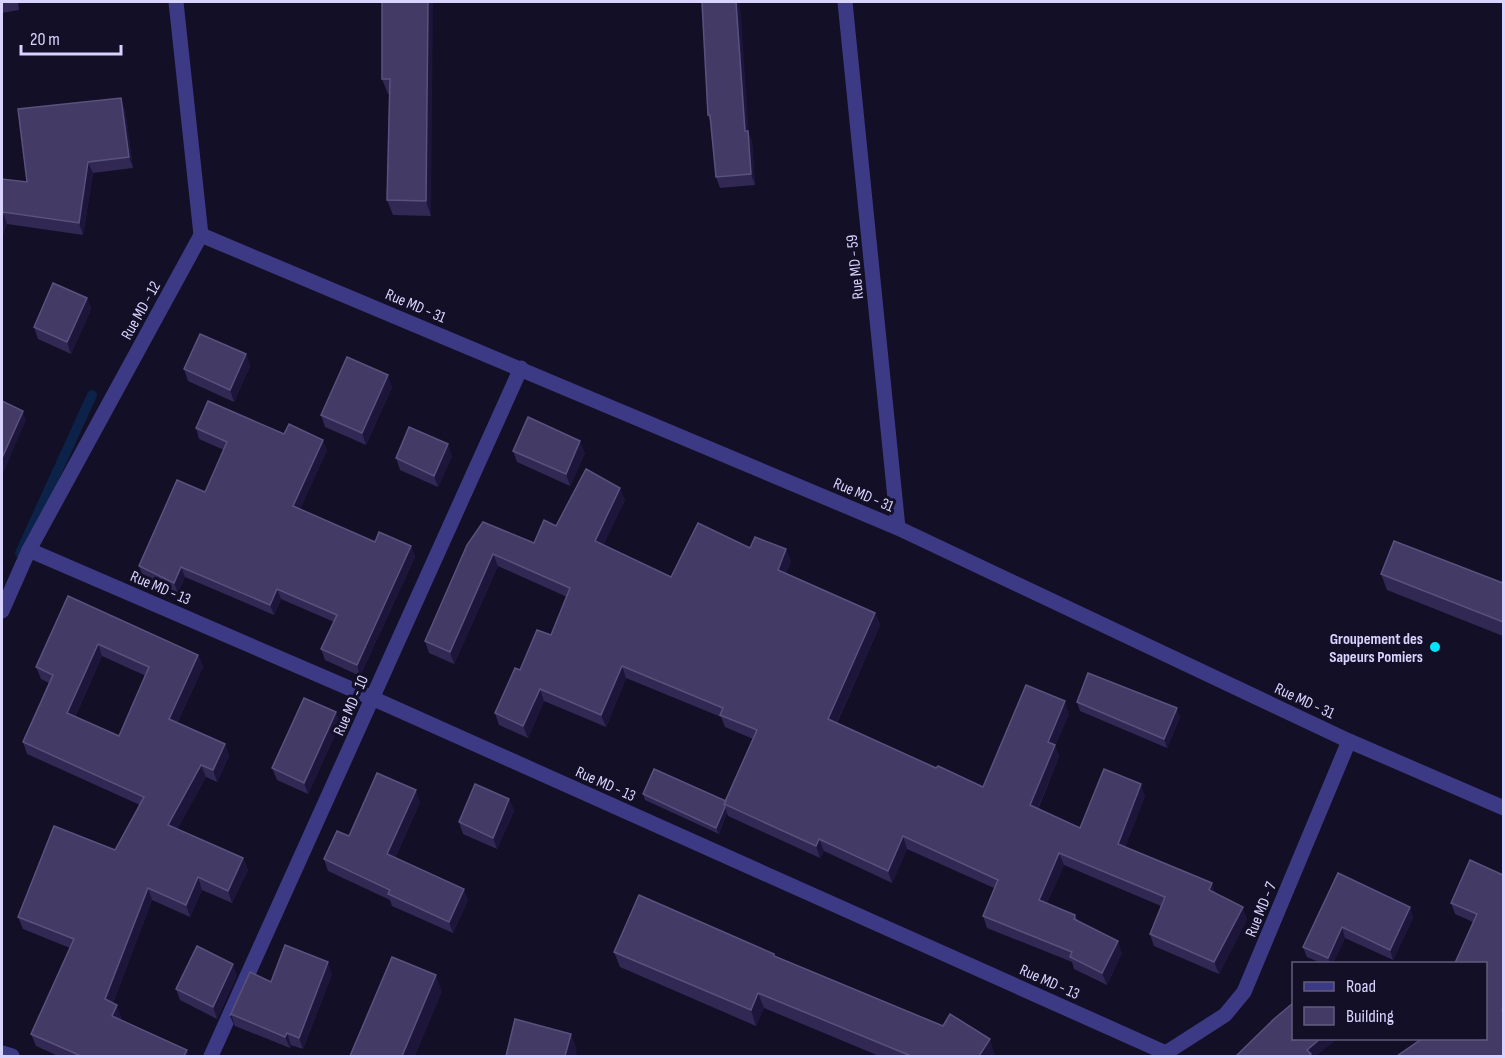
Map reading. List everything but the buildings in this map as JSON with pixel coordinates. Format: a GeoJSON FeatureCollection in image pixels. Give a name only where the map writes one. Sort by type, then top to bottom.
{"type":"FeatureCollection","features":[{"type":"Feature","properties":{"kind":"street"},"geometry":{"type":"LineString","coordinates":[[176,2],[201,235]]}},
{"type":"Feature","properties":{"kind":"street","name":"Rue MD - 59"},"geometry":{"type":"LineString","coordinates":[[845,2],[898,528]]}},
{"type":"Feature","properties":{"kind":"street","name":"Rue MD - 31"},"geometry":{"type":"LineString","coordinates":[[201,235],[898,528],[1349,741],[1503,808]]}},
{"type":"Feature","properties":{"kind":"street","name":"Rue MD - 12"},"geometry":{"type":"LineString","coordinates":[[2,611],[29,550],[201,235]]}},
{"type":"Feature","properties":{"kind":"street","name":"Rue MD - 10"},"geometry":{"type":"LineString","coordinates":[[211,1056],[521,368]]}},
{"type":"Feature","properties":{"kind":"street","name":"Rue MD - 13"},"geometry":{"type":"LineString","coordinates":[[29,550],[372,698],[1164,1055]]}},
{"type":"Feature","properties":{"kind":"street","name":"Rue MD - 7"},"geometry":{"type":"LineString","coordinates":[[1164,1055],[1225,1014],[1244,992],[1349,741]]}},
{"type":"Feature","properties":{"kind":"street"},"geometry":{"type":"LineString","coordinates":[[2,1053],[12,1056]]}},
{"type":"Feature","properties":{"kind":"waterway"},"geometry":{"type":"LineString","coordinates":[[20,553],[92,395]]}},
{"type":"Feature","properties":{"kind":"place","name":"Groupement des Sapeurs Pomiers"},"geometry":{"type":"Point","coordinates":[1435,647]}}]}
